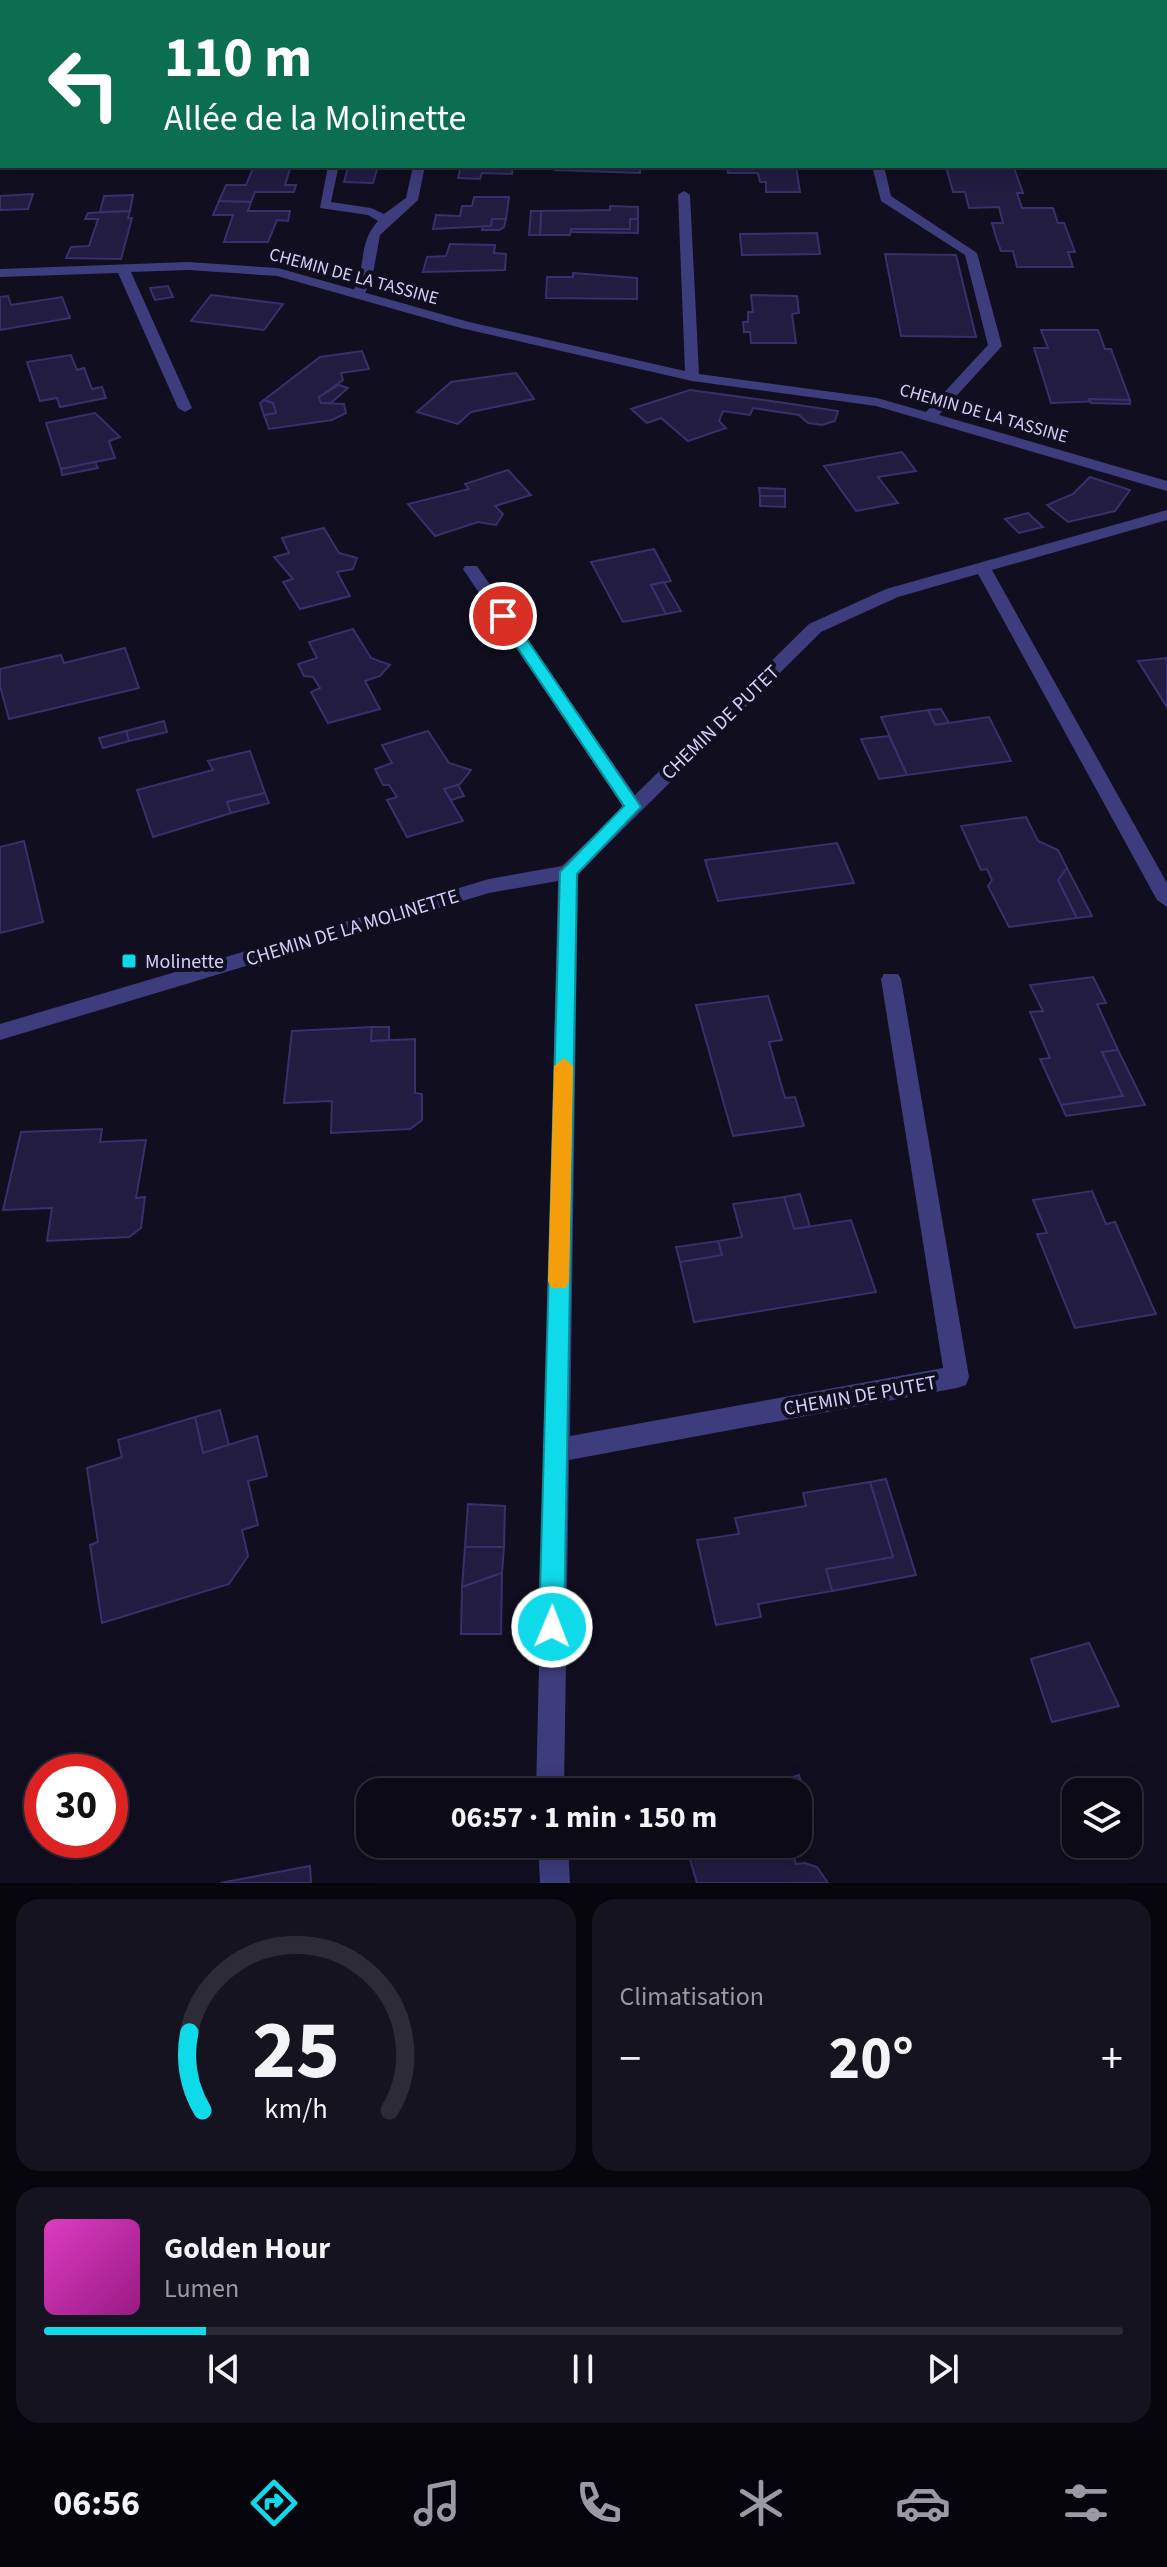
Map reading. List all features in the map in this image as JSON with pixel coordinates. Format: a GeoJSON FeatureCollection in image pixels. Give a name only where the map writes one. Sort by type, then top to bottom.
{"type":"FeatureCollection","features":[{"type":"Feature","properties":{"kind":"street"},"geometry":{"type":"LineString","coordinates":[[358,294],[367,284],[369,248],[384,219],[412,200],[419,168]]}},
{"type":"Feature","properties":{"kind":"street"},"geometry":{"type":"LineString","coordinates":[[878,168],[885,198],[971,253],[995,346],[930,416]]}},
{"type":"Feature","properties":{"kind":"street"},"geometry":{"type":"LineString","coordinates":[[332,169],[324,205],[371,212],[384,219]]}},
{"type":"Feature","properties":{"kind":"street"},"geometry":{"type":"LineString","coordinates":[[684,195],[692,377]]}},
{"type":"Feature","properties":{"kind":"street"},"geometry":{"type":"LineString","coordinates":[[122,267],[185,408]]}},
{"type":"Feature","properties":{"kind":"street","name":"CHEMIN DE LA TASSINE"},"geometry":{"type":"LineString","coordinates":[[0,273],[122,267],[255,269],[298,276],[466,325],[692,377],[877,402],[1167,486]]}},
{"type":"Feature","properties":{"kind":"street","name":"CHEMIN DE PUTET"},"geometry":{"type":"LineString","coordinates":[[568,872],[815,628],[892,593],[1167,515]]}},
{"type":"Feature","properties":{"kind":"street"},"geometry":{"type":"LineString","coordinates":[[982,567],[1167,900]]}},
{"type":"Feature","properties":{"kind":"street"},"geometry":{"type":"LineString","coordinates":[[471,569],[633,807]]}},
{"type":"Feature","properties":{"kind":"street"},"geometry":{"type":"LineString","coordinates":[[550,1778],[568,872]]}},
{"type":"Feature","properties":{"kind":"street","name":"CHEMIN DE LA MOLINETTE"},"geometry":{"type":"LineString","coordinates":[[0,1032],[489,886],[568,872]]}},
{"type":"Feature","properties":{"kind":"street","name":"CHEMIN DE PUTET"},"geometry":{"type":"LineString","coordinates":[[555,1451],[957,1377],[891,979]]}},
{"type":"Feature","properties":{"kind":"street"},"geometry":{"type":"LineString","coordinates":[[554,1858],[555,1883]]}},
{"type":"Feature","properties":{"kind":"building"},"geometry":{"type":"Polygon","coordinates":[[[253,168],[290,168],[285,185],[296,185],[294,192],[255,192],[251,202],[219,201],[226,185],[246,185],[253,168]]]}},
{"type":"Feature","properties":{"kind":"building"},"geometry":{"type":"Polygon","coordinates":[[[348,168],[377,168],[373,183],[344,182],[348,168]]]}},
{"type":"Feature","properties":{"kind":"building"},"geometry":{"type":"Polygon","coordinates":[[[460,168],[513,168],[512,174],[482,173],[480,179],[458,178],[460,168]]]}},
{"type":"Feature","properties":{"kind":"building"},"geometry":{"type":"Polygon","coordinates":[[[640,168],[640,173],[555,170],[640,168]]]}},
{"type":"Feature","properties":{"kind":"building"},"geometry":{"type":"Polygon","coordinates":[[[727,168],[796,168],[800,192],[766,192],[766,182],[760,182],[758,173],[728,173],[727,168]]]}},
{"type":"Feature","properties":{"kind":"building"},"geometry":{"type":"Polygon","coordinates":[[[946,168],[1014,168],[1023,193],[1017,193],[1022,208],[1053,208],[1058,223],[1064,223],[1075,252],[1068,252],[1073,267],[1017,267],[1013,251],[1001,251],[996,237],[992,223],[1003,223],[999,207],[969,208],[965,192],[953,192],[946,168]]]}},
{"type":"Feature","properties":{"kind":"building"},"geometry":{"type":"Polygon","coordinates":[[[33,194],[28,209],[0,210],[0,196],[33,194]]]}},
{"type":"Feature","properties":{"kind":"building"},"geometry":{"type":"Polygon","coordinates":[[[133,195],[130,211],[100,212],[104,196],[133,195]]]}},
{"type":"Feature","properties":{"kind":"building"},"geometry":{"type":"Polygon","coordinates":[[[474,197],[509,197],[506,219],[492,219],[491,226],[433,229],[436,215],[460,216],[462,206],[472,206],[474,197]]]}},
{"type":"Feature","properties":{"kind":"building"},"geometry":{"type":"Polygon","coordinates":[[[219,201],[251,202],[248,211],[290,211],[288,221],[277,220],[268,242],[224,242],[233,215],[213,215],[219,201]]]}},
{"type":"Feature","properties":{"kind":"building"},"geometry":{"type":"Polygon","coordinates":[[[610,206],[638,207],[638,219],[630,219],[630,229],[571,229],[570,235],[540,235],[541,211],[610,210],[610,206]]]}},
{"type":"Feature","properties":{"kind":"building"},"geometry":{"type":"Polygon","coordinates":[[[130,211],[128,218],[132,218],[121,259],[66,258],[71,247],[89,246],[98,219],[85,219],[88,213],[130,211]]]}},
{"type":"Feature","properties":{"kind":"building"},"geometry":{"type":"Polygon","coordinates":[[[531,211],[541,211],[540,235],[529,235],[531,211]]]}},
{"type":"Feature","properties":{"kind":"building"},"geometry":{"type":"Polygon","coordinates":[[[492,219],[506,219],[504,227],[482,230],[483,226],[491,226],[492,219]]]}},
{"type":"Feature","properties":{"kind":"building"},"geometry":{"type":"Polygon","coordinates":[[[630,219],[638,219],[638,233],[571,232],[571,229],[630,229],[630,219]]]}},
{"type":"Feature","properties":{"kind":"building"},"geometry":{"type":"Polygon","coordinates":[[[817,233],[820,254],[742,255],[740,234],[817,233]]]}},
{"type":"Feature","properties":{"kind":"building"},"geometry":{"type":"Polygon","coordinates":[[[450,244],[495,245],[494,253],[506,254],[505,270],[423,272],[427,257],[446,256],[450,244]]]}},
{"type":"Feature","properties":{"kind":"building"},"geometry":{"type":"Polygon","coordinates":[[[885,254],[956,255],[976,337],[901,336],[885,254]]]}},
{"type":"Feature","properties":{"kind":"building"},"geometry":{"type":"Polygon","coordinates":[[[573,273],[637,278],[637,299],[546,298],[547,277],[573,277],[573,273]]]}},
{"type":"Feature","properties":{"kind":"building"},"geometry":{"type":"Polygon","coordinates":[[[168,286],[173,297],[155,300],[150,288],[168,286]]]}},
{"type":"Feature","properties":{"kind":"building"},"geometry":{"type":"Polygon","coordinates":[[[211,295],[283,304],[264,330],[191,321],[211,295]]]}},
{"type":"Feature","properties":{"kind":"building"},"geometry":{"type":"Polygon","coordinates":[[[751,295],[797,296],[799,313],[792,314],[796,343],[751,343],[750,332],[744,332],[743,322],[748,322],[748,312],[753,312],[751,295]]]}},
{"type":"Feature","properties":{"kind":"building"},"geometry":{"type":"Polygon","coordinates":[[[8,296],[11,305],[62,297],[70,318],[0,330],[0,297],[8,296]]]}},
{"type":"Feature","properties":{"kind":"building"},"geometry":{"type":"Polygon","coordinates":[[[1041,330],[1098,330],[1105,349],[1111,349],[1130,400],[1051,403],[1034,348],[1048,348],[1041,330]]]}},
{"type":"Feature","properties":{"kind":"building"},"geometry":{"type":"Polygon","coordinates":[[[362,351],[369,369],[341,373],[343,380],[319,397],[321,403],[344,404],[346,413],[332,420],[269,429],[264,415],[276,413],[273,403],[264,400],[320,357],[362,351]]]}},
{"type":"Feature","properties":{"kind":"building"},"geometry":{"type":"Polygon","coordinates":[[[71,355],[77,370],[84,368],[92,389],[102,387],[106,398],[60,407],[57,398],[40,401],[27,362],[71,355]]]}},
{"type":"Feature","properties":{"kind":"building"},"geometry":{"type":"Polygon","coordinates":[[[516,373],[534,399],[471,412],[458,424],[417,412],[451,382],[516,373]]]}},
{"type":"Feature","properties":{"kind":"building"},"geometry":{"type":"Polygon","coordinates":[[[339,385],[348,388],[331,403],[321,403],[319,397],[339,385]]]}},
{"type":"Feature","properties":{"kind":"building"},"geometry":{"type":"Polygon","coordinates":[[[690,390],[838,411],[835,421],[822,425],[808,423],[799,415],[753,408],[750,415],[723,411],[719,421],[726,428],[688,441],[661,418],[647,423],[631,409],[690,390]]]}},
{"type":"Feature","properties":{"kind":"building"},"geometry":{"type":"Polygon","coordinates":[[[1089,399],[1130,400],[1130,404],[1091,403],[1089,399]]]}},
{"type":"Feature","properties":{"kind":"building"},"geometry":{"type":"Polygon","coordinates":[[[264,400],[273,403],[276,413],[264,415],[260,403],[264,400]]]}},
{"type":"Feature","properties":{"kind":"building"},"geometry":{"type":"Polygon","coordinates":[[[95,413],[120,437],[109,441],[115,458],[61,469],[46,423],[95,413]]]}},
{"type":"Feature","properties":{"kind":"building"},"geometry":{"type":"Polygon","coordinates":[[[902,452],[916,471],[878,477],[898,503],[856,511],[824,466],[902,452]]]}},
{"type":"Feature","properties":{"kind":"building"},"geometry":{"type":"Polygon","coordinates":[[[95,462],[98,468],[62,475],[61,469],[95,462]]]}},
{"type":"Feature","properties":{"kind":"building"},"geometry":{"type":"Polygon","coordinates":[[[508,470],[531,495],[495,506],[503,514],[496,525],[478,522],[435,536],[408,504],[469,489],[465,484],[508,470]]]}},
{"type":"Feature","properties":{"kind":"building"},"geometry":{"type":"Polygon","coordinates":[[[1090,477],[1130,490],[1115,511],[1068,522],[1047,505],[1073,494],[1090,477]]]}},
{"type":"Feature","properties":{"kind":"building"},"geometry":{"type":"Polygon","coordinates":[[[759,488],[785,489],[785,496],[760,496],[759,488]]]}},
{"type":"Feature","properties":{"kind":"building"},"geometry":{"type":"Polygon","coordinates":[[[760,496],[785,496],[785,507],[760,506],[760,496]]]}},
{"type":"Feature","properties":{"kind":"building"},"geometry":{"type":"Polygon","coordinates":[[[1028,513],[1043,527],[1019,533],[1005,519],[1028,513]]]}},
{"type":"Feature","properties":{"kind":"building"},"geometry":{"type":"Polygon","coordinates":[[[324,528],[339,553],[357,558],[353,569],[337,572],[350,596],[300,609],[283,582],[293,579],[274,557],[289,553],[282,538],[324,528]]]}},
{"type":"Feature","properties":{"kind":"building"},"geometry":{"type":"Polygon","coordinates":[[[654,549],[671,581],[651,585],[666,614],[623,622],[591,562],[654,549]]]}},
{"type":"Feature","properties":{"kind":"building"},"geometry":{"type":"Polygon","coordinates":[[[664,582],[681,611],[666,614],[651,585],[664,582]]]}},
{"type":"Feature","properties":{"kind":"building"},"geometry":{"type":"Polygon","coordinates":[[[353,629],[371,658],[390,665],[380,676],[365,681],[380,709],[328,723],[311,692],[320,688],[313,677],[304,676],[298,664],[317,658],[309,642],[353,629]]]}},
{"type":"Feature","properties":{"kind":"building"},"geometry":{"type":"Polygon","coordinates":[[[125,648],[139,688],[9,719],[0,686],[0,669],[61,655],[64,663],[125,648]]]}},
{"type":"Feature","properties":{"kind":"building"},"geometry":{"type":"Polygon","coordinates":[[[1167,658],[1167,707],[1138,661],[1167,658]]]}},
{"type":"Feature","properties":{"kind":"building"},"geometry":{"type":"Polygon","coordinates":[[[941,709],[949,723],[935,725],[928,710],[941,709]]]}},
{"type":"Feature","properties":{"kind":"building"},"geometry":{"type":"Polygon","coordinates":[[[928,710],[935,725],[989,717],[1011,761],[907,775],[881,717],[928,710]]]}},
{"type":"Feature","properties":{"kind":"building"},"geometry":{"type":"Polygon","coordinates":[[[164,721],[167,732],[129,741],[126,731],[164,721]]]}},
{"type":"Feature","properties":{"kind":"building"},"geometry":{"type":"Polygon","coordinates":[[[126,731],[129,741],[103,748],[99,738],[126,731]]]}},
{"type":"Feature","properties":{"kind":"building"},"geometry":{"type":"Polygon","coordinates":[[[428,731],[449,763],[471,770],[460,784],[444,789],[463,821],[407,837],[387,800],[397,797],[389,785],[383,785],[375,769],[392,763],[382,745],[428,731]]]}},
{"type":"Feature","properties":{"kind":"building"},"geometry":{"type":"Polygon","coordinates":[[[889,736],[907,775],[879,779],[861,739],[889,736]]]}},
{"type":"Feature","properties":{"kind":"building"},"geometry":{"type":"Polygon","coordinates":[[[250,751],[265,793],[227,802],[231,813],[153,837],[137,790],[213,770],[208,761],[250,751]]]}},
{"type":"Feature","properties":{"kind":"building"},"geometry":{"type":"Polygon","coordinates":[[[458,785],[464,796],[451,800],[444,789],[458,785]]]}},
{"type":"Feature","properties":{"kind":"building"},"geometry":{"type":"Polygon","coordinates":[[[265,793],[269,803],[231,813],[227,802],[265,793]]]}},
{"type":"Feature","properties":{"kind":"building"},"geometry":{"type":"Polygon","coordinates":[[[1026,817],[1038,841],[1058,850],[1067,868],[1058,880],[1077,918],[1009,927],[988,886],[992,880],[987,869],[981,870],[961,826],[1026,817]]]}},
{"type":"Feature","properties":{"kind":"building"},"geometry":{"type":"Polygon","coordinates":[[[24,841],[43,922],[0,933],[0,847],[24,841]]]}},
{"type":"Feature","properties":{"kind":"building"},"geometry":{"type":"Polygon","coordinates":[[[837,843],[854,883],[718,901],[705,860],[837,843]]]}},
{"type":"Feature","properties":{"kind":"building"},"geometry":{"type":"Polygon","coordinates":[[[1067,868],[1092,916],[1077,918],[1058,880],[1067,868]]]}},
{"type":"Feature","properties":{"kind":"building"},"geometry":{"type":"Polygon","coordinates":[[[1093,977],[1106,1003],[1097,1004],[1118,1050],[1102,1052],[1123,1096],[1061,1105],[1040,1059],[1050,1058],[1030,1012],[1043,1011],[1030,985],[1093,977]]]}},
{"type":"Feature","properties":{"kind":"building"},"geometry":{"type":"Polygon","coordinates":[[[768,996],[782,1040],[769,1042],[785,1098],[795,1097],[804,1126],[733,1136],[696,1005],[768,996]]]}},
{"type":"Feature","properties":{"kind":"building"},"geometry":{"type":"Polygon","coordinates":[[[372,1027],[371,1041],[415,1039],[415,1093],[422,1094],[422,1120],[410,1129],[331,1133],[332,1101],[284,1103],[292,1031],[372,1027]]]}},
{"type":"Feature","properties":{"kind":"building"},"geometry":{"type":"Polygon","coordinates":[[[372,1027],[389,1027],[389,1040],[371,1041],[372,1027]]]}},
{"type":"Feature","properties":{"kind":"building"},"geometry":{"type":"Polygon","coordinates":[[[1118,1050],[1145,1105],[1066,1116],[1061,1105],[1123,1096],[1102,1052],[1118,1050]]]}},
{"type":"Feature","properties":{"kind":"building"},"geometry":{"type":"Polygon","coordinates":[[[102,1129],[100,1142],[146,1140],[136,1198],[145,1197],[141,1228],[129,1237],[47,1241],[52,1208],[3,1210],[21,1132],[102,1129]]]}},
{"type":"Feature","properties":{"kind":"building"},"geometry":{"type":"Polygon","coordinates":[[[1092,1191],[1106,1224],[1115,1222],[1156,1314],[1075,1328],[1037,1234],[1047,1233],[1033,1200],[1092,1191]]]}},
{"type":"Feature","properties":{"kind":"building"},"geometry":{"type":"Polygon","coordinates":[[[800,1194],[810,1227],[794,1229],[784,1197],[800,1194]]]}},
{"type":"Feature","properties":{"kind":"building"},"geometry":{"type":"Polygon","coordinates":[[[784,1197],[794,1229],[851,1220],[876,1292],[694,1322],[680,1262],[722,1255],[718,1241],[742,1237],[733,1204],[784,1197]]]}},
{"type":"Feature","properties":{"kind":"building"},"geometry":{"type":"Polygon","coordinates":[[[718,1241],[722,1255],[680,1262],[676,1247],[718,1241]]]}},
{"type":"Feature","properties":{"kind":"building"},"geometry":{"type":"Polygon","coordinates":[[[220,1410],[229,1445],[203,1453],[195,1417],[220,1410]]]}},
{"type":"Feature","properties":{"kind":"building"},"geometry":{"type":"Polygon","coordinates":[[[195,1417],[203,1453],[257,1436],[267,1476],[248,1481],[258,1525],[242,1530],[248,1556],[229,1584],[102,1623],[90,1545],[98,1542],[87,1468],[122,1457],[118,1440],[195,1417]]]}},
{"type":"Feature","properties":{"kind":"building"},"geometry":{"type":"Polygon","coordinates":[[[886,1479],[916,1575],[832,1591],[826,1569],[893,1557],[870,1482],[886,1479]]]}},
{"type":"Feature","properties":{"kind":"building"},"geometry":{"type":"Polygon","coordinates":[[[870,1482],[893,1557],[826,1569],[832,1591],[758,1604],[761,1617],[716,1625],[697,1540],[739,1534],[735,1518],[806,1506],[803,1493],[870,1482]]]}},
{"type":"Feature","properties":{"kind":"building"},"geometry":{"type":"Polygon","coordinates":[[[468,1504],[505,1506],[504,1547],[465,1547],[468,1504]]]}},
{"type":"Feature","properties":{"kind":"building"},"geometry":{"type":"Polygon","coordinates":[[[465,1547],[504,1547],[502,1573],[462,1587],[465,1547]]]}},
{"type":"Feature","properties":{"kind":"building"},"geometry":{"type":"Polygon","coordinates":[[[502,1573],[501,1634],[461,1634],[462,1587],[502,1573]]]}},
{"type":"Feature","properties":{"kind":"building"},"geometry":{"type":"Polygon","coordinates":[[[1089,1643],[1119,1706],[1052,1722],[1031,1659],[1089,1643]]]}},
{"type":"Feature","properties":{"kind":"building"},"geometry":{"type":"Polygon","coordinates":[[[690,1858],[794,1858],[796,1864],[817,1867],[828,1883],[697,1883],[690,1858]]]}},
{"type":"Feature","properties":{"kind":"building"},"geometry":{"type":"Polygon","coordinates":[[[310,1866],[311,1883],[220,1883],[310,1866]]]}},
{"type":"Feature","properties":{"kind":"slow traffic"},"geometry":{"type":"LineString","coordinates":[[559,1281],[564,1066]]}},
{"type":"Feature","properties":{"kind":"place","name":"Molinette"},"geometry":{"type":"Point","coordinates":[129,961]}},
{"type":"Feature","properties":{"kind":"route"},"geometry":{"type":"LineString","coordinates":[[503,616],[633,807],[568,872],[552,1627]]}}]}
